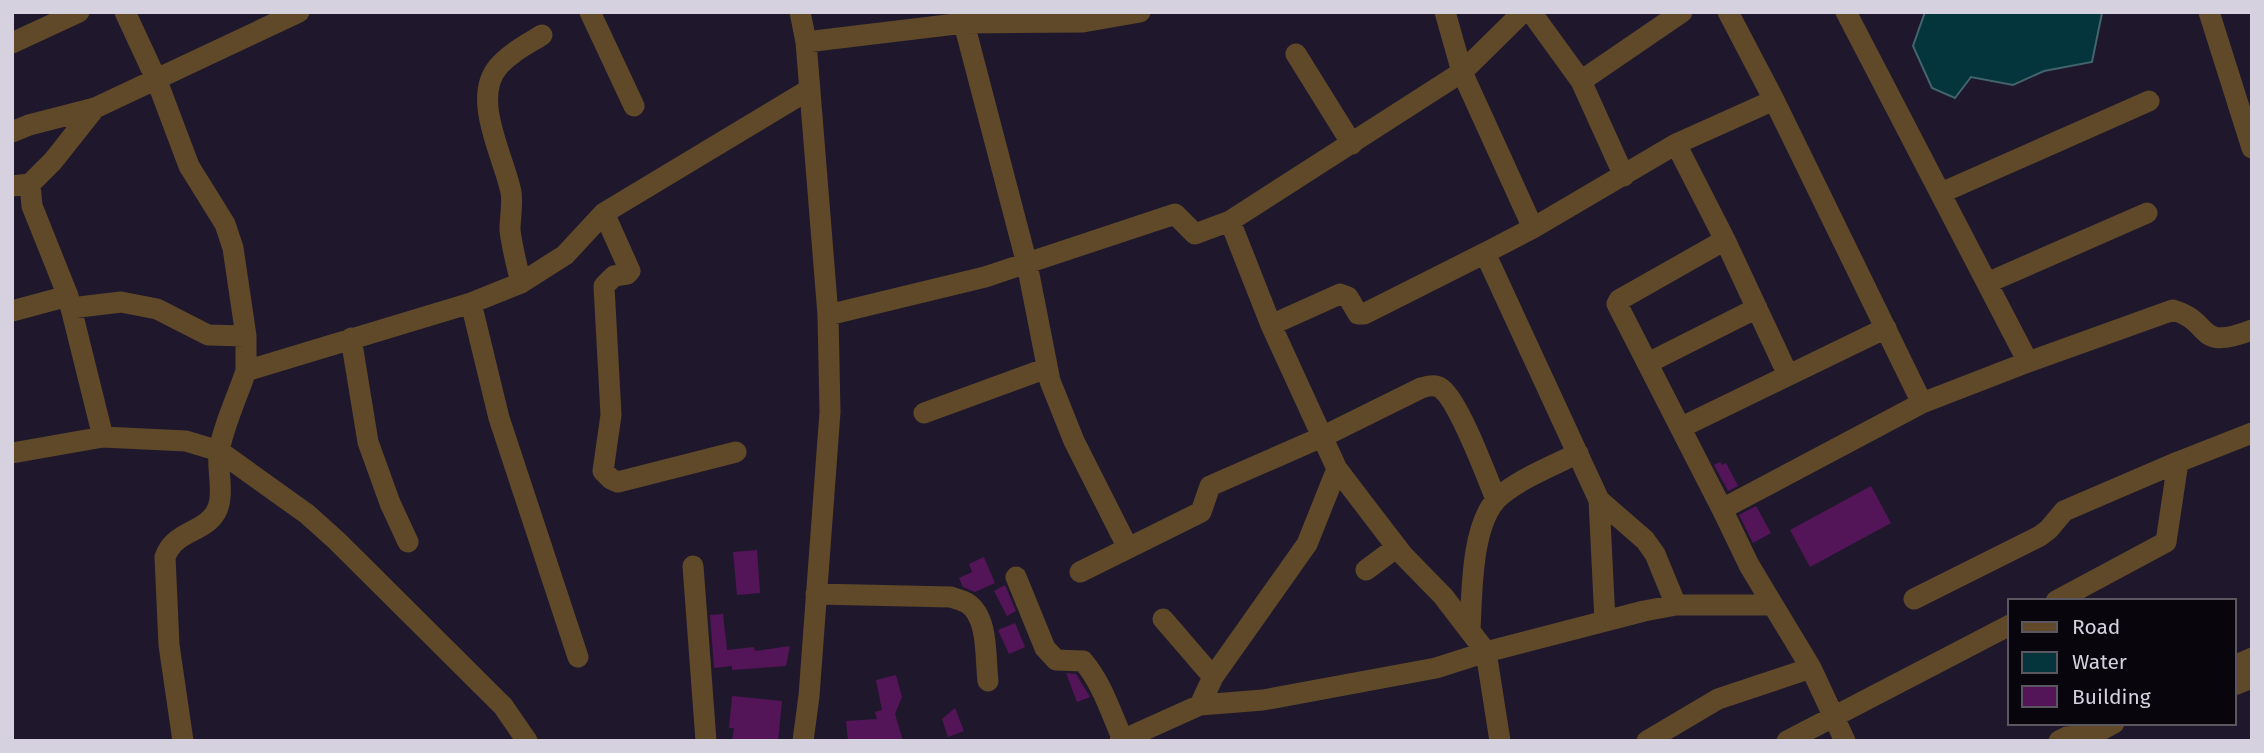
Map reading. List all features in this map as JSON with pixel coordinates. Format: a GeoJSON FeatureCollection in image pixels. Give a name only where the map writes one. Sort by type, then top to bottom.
{"type":"FeatureCollection","features":[{"type":"Feature","properties":{"kind":"street"},"geometry":{"type":"LineString","coordinates":[[12,44],[42,20],[79,12]]}},
{"type":"Feature","properties":{"kind":"street"},"geometry":{"type":"LineString","coordinates":[[125,12],[157,81],[190,166],[225,224],[233,248],[246,336],[246,371],[219,451],[217,510],[210,520],[180,536],[168,547],[165,557],[169,645],[183,741]]}},
{"type":"Feature","properties":{"kind":"street"},"geometry":{"type":"LineString","coordinates":[[12,132],[95,108],[299,12]]}},
{"type":"Feature","properties":{"kind":"street"},"geometry":{"type":"LineString","coordinates":[[590,12],[634,106]]}},
{"type":"Feature","properties":{"kind":"street"},"geometry":{"type":"LineString","coordinates":[[800,12],[806,42],[828,314],[830,412],[809,696],[803,741]]}},
{"type":"Feature","properties":{"kind":"street"},"geometry":{"type":"LineString","coordinates":[[806,42],[963,18],[1083,22],[1140,12]]}},
{"type":"Feature","properties":{"kind":"street"},"geometry":{"type":"LineString","coordinates":[[1445,12],[1462,72],[1533,228]]}},
{"type":"Feature","properties":{"kind":"street"},"geometry":{"type":"LineString","coordinates":[[828,314],[985,277],[1175,214],[1195,234],[1230,222],[1462,72],[1523,12]]}},
{"type":"Feature","properties":{"kind":"street"},"geometry":{"type":"LineString","coordinates":[[1531,12],[1581,81],[1624,176]]}},
{"type":"Feature","properties":{"kind":"street"},"geometry":{"type":"LineString","coordinates":[[1581,81],[1682,12]]}},
{"type":"Feature","properties":{"kind":"street"},"geometry":{"type":"LineString","coordinates":[[1728,12],[1922,403]]}},
{"type":"Feature","properties":{"kind":"street"},"geometry":{"type":"LineString","coordinates":[[1846,12],[2028,362]]}},
{"type":"Feature","properties":{"kind":"street"},"geometry":{"type":"LineString","coordinates":[[2209,12],[2252,148]]}},
{"type":"Feature","properties":{"kind":"street"},"geometry":{"type":"LineString","coordinates":[[963,18],[1027,264],[1050,381],[1074,441],[1128,548]]}},
{"type":"Feature","properties":{"kind":"street"},"geometry":{"type":"LineString","coordinates":[[521,283],[510,228],[512,195],[488,114],[488,90],[495,69],[509,55],[542,36]]}},
{"type":"Feature","properties":{"kind":"street"},"geometry":{"type":"LineString","coordinates":[[1296,54],[1352,144]]}},
{"type":"Feature","properties":{"kind":"street"},"geometry":{"type":"LineString","coordinates":[[246,371],[471,303],[521,283],[565,255],[604,213],[810,89]]}},
{"type":"Feature","properties":{"kind":"street"},"geometry":{"type":"LineString","coordinates":[[1271,325],[1340,294],[1348,297],[1358,314],[1364,314],[1533,228],[1676,144],[1774,100]]}},
{"type":"Feature","properties":{"kind":"street"},"geometry":{"type":"LineString","coordinates":[[1941,193],[2148,101]]}},
{"type":"Feature","properties":{"kind":"street"},"geometry":{"type":"LineString","coordinates":[[95,108],[53,161],[21,185],[32,206],[69,302],[103,437]]}},
{"type":"Feature","properties":{"kind":"street"},"geometry":{"type":"LineString","coordinates":[[1676,144],[1725,240],[1788,375]]}},
{"type":"Feature","properties":{"kind":"street"},"geometry":{"type":"LineString","coordinates":[[604,213],[630,271],[614,276],[604,286],[611,415],[603,471],[611,480],[618,482],[736,452]]}},
{"type":"Feature","properties":{"kind":"street"},"geometry":{"type":"LineString","coordinates":[[1987,282],[2147,213]]}},
{"type":"Feature","properties":{"kind":"street"},"geometry":{"type":"LineString","coordinates":[[1230,222],[1271,325],[1337,469],[1397,547],[1443,596],[1486,652],[1500,741]]}},
{"type":"Feature","properties":{"kind":"street"},"geometry":{"type":"LineString","coordinates":[[1725,240],[1619,300],[1619,307],[1682,427],[1749,565],[1811,668],[1845,741]]}},
{"type":"Feature","properties":{"kind":"street"},"geometry":{"type":"LineString","coordinates":[[1485,253],[1600,500],[1605,621]]}},
{"type":"Feature","properties":{"kind":"street"},"geometry":{"type":"LineString","coordinates":[[12,311],[69,302],[121,302],[157,309],[208,335],[246,336]]}},
{"type":"Feature","properties":{"kind":"street"},"geometry":{"type":"LineString","coordinates":[[471,303],[499,418],[578,657]]}},
{"type":"Feature","properties":{"kind":"street"},"geometry":{"type":"LineString","coordinates":[[1648,363],[1757,308]]}},
{"type":"Feature","properties":{"kind":"street"},"geometry":{"type":"LineString","coordinates":[[1722,509],[1922,403],[2174,310],[2191,319],[2210,337],[2220,339],[2252,330]]}},
{"type":"Feature","properties":{"kind":"street"},"geometry":{"type":"LineString","coordinates":[[1682,427],[1886,328]]}},
{"type":"Feature","properties":{"kind":"street"},"geometry":{"type":"LineString","coordinates":[[351,338],[368,442],[390,503],[408,542]]}},
{"type":"Feature","properties":{"kind":"street"},"geometry":{"type":"LineString","coordinates":[[925,413],[1047,368]]}},
{"type":"Feature","properties":{"kind":"street"},"geometry":{"type":"LineString","coordinates":[[1080,572],[1201,512],[1210,486],[1322,437],[1421,388],[1433,385],[1441,388],[1455,405],[1496,499]]}},
{"type":"Feature","properties":{"kind":"street"},"geometry":{"type":"LineString","coordinates":[[1914,599],[2040,536],[2064,511],[2252,433]]}},
{"type":"Feature","properties":{"kind":"street"},"geometry":{"type":"LineString","coordinates":[[12,453],[103,437],[186,441],[219,451],[307,514],[337,541],[503,706],[527,741]]}},
{"type":"Feature","properties":{"kind":"street"},"geometry":{"type":"LineString","coordinates":[[1469,630],[1475,559],[1481,527],[1496,499],[1523,481],[1578,453]]}},
{"type":"Feature","properties":{"kind":"street"},"geometry":{"type":"LineString","coordinates":[[2060,599],[2166,542],[2178,462]]}},
{"type":"Feature","properties":{"kind":"street"},"geometry":{"type":"LineString","coordinates":[[1200,705],[1213,677],[1307,544],[1337,469]]}},
{"type":"Feature","properties":{"kind":"street"},"geometry":{"type":"LineString","coordinates":[[1600,500],[1645,540],[1655,554],[1676,605]]}},
{"type":"Feature","properties":{"kind":"street"},"geometry":{"type":"LineString","coordinates":[[1366,570],[1397,547]]}},
{"type":"Feature","properties":{"kind":"street"},"geometry":{"type":"LineString","coordinates":[[693,566],[706,741]]}},
{"type":"Feature","properties":{"kind":"street"},"geometry":{"type":"LineString","coordinates":[[1016,577],[1045,648],[1056,660],[1083,661],[1094,676],[1122,740],[1200,705],[1263,700],[1436,668],[1486,652],[1676,605],[1773,605]]}},
{"type":"Feature","properties":{"kind":"street"},"geometry":{"type":"LineString","coordinates":[[816,594],[951,597],[968,604],[978,614],[982,625],[988,681]]}},
{"type":"Feature","properties":{"kind":"street"},"geometry":{"type":"LineString","coordinates":[[1163,619],[1213,677]]}},
{"type":"Feature","properties":{"kind":"street"},"geometry":{"type":"LineString","coordinates":[[1787,741],[2008,626]]}},
{"type":"Feature","properties":{"kind":"street"},"geometry":{"type":"LineString","coordinates":[[2236,665],[2252,658]]}},
{"type":"Feature","properties":{"kind":"street"},"geometry":{"type":"LineString","coordinates":[[1647,741],[1718,699],[1811,668]]}},
{"type":"Feature","properties":{"kind":"street"},"geometry":{"type":"LineString","coordinates":[[2059,741],[2067,737],[2085,738],[2111,725]]}},
{"type":"Feature","properties":{"kind":"water"},"geometry":{"type":"Polygon","coordinates":[[[1925,12],[2102,13],[2092,62],[2044,71],[2013,85],[1971,77],[1955,98],[1932,88],[1913,46],[1925,12]]]}},
{"type":"Feature","properties":{"kind":"building"},"geometry":{"type":"Polygon","coordinates":[[[1720,462],[1722,465],[1726,463],[1738,486],[1728,491],[1714,465],[1720,462]]]}},
{"type":"Feature","properties":{"kind":"building"},"geometry":{"type":"Polygon","coordinates":[[[1871,486],[1891,523],[1810,567],[1790,530],[1871,486]]]}},
{"type":"Feature","properties":{"kind":"building"},"geometry":{"type":"Polygon","coordinates":[[[1756,506],[1771,533],[1753,543],[1739,515],[1756,506]]]}},
{"type":"Feature","properties":{"kind":"building"},"geometry":{"type":"Polygon","coordinates":[[[757,550],[760,593],[737,595],[733,552],[757,550]]]}},
{"type":"Feature","properties":{"kind":"building"},"geometry":{"type":"Polygon","coordinates":[[[984,557],[995,583],[975,592],[963,587],[959,578],[972,572],[969,564],[984,557]]]}},
{"type":"Feature","properties":{"kind":"building"},"geometry":{"type":"Polygon","coordinates":[[[1005,585],[1016,611],[1007,616],[994,591],[1005,585]]]}},
{"type":"Feature","properties":{"kind":"building"},"geometry":{"type":"Polygon","coordinates":[[[723,614],[727,650],[754,647],[755,651],[790,646],[786,666],[732,670],[732,666],[714,668],[710,615],[723,614]]]}},
{"type":"Feature","properties":{"kind":"building"},"geometry":{"type":"Polygon","coordinates":[[[1015,623],[1025,647],[1009,654],[998,630],[1015,623]]]}},
{"type":"Feature","properties":{"kind":"building"},"geometry":{"type":"Polygon","coordinates":[[[1066,673],[1076,674],[1090,697],[1077,702],[1066,673]]]}},
{"type":"Feature","properties":{"kind":"building"},"geometry":{"type":"Polygon","coordinates":[[[896,675],[902,697],[895,714],[903,741],[848,741],[846,721],[877,719],[875,712],[882,710],[876,680],[896,675]]]}},
{"type":"Feature","properties":{"kind":"building"},"geometry":{"type":"Polygon","coordinates":[[[732,696],[782,701],[778,741],[732,741],[734,728],[729,728],[732,696]]]}},
{"type":"Feature","properties":{"kind":"building"},"geometry":{"type":"Polygon","coordinates":[[[955,708],[964,731],[948,737],[942,719],[955,708]]]}}]}
